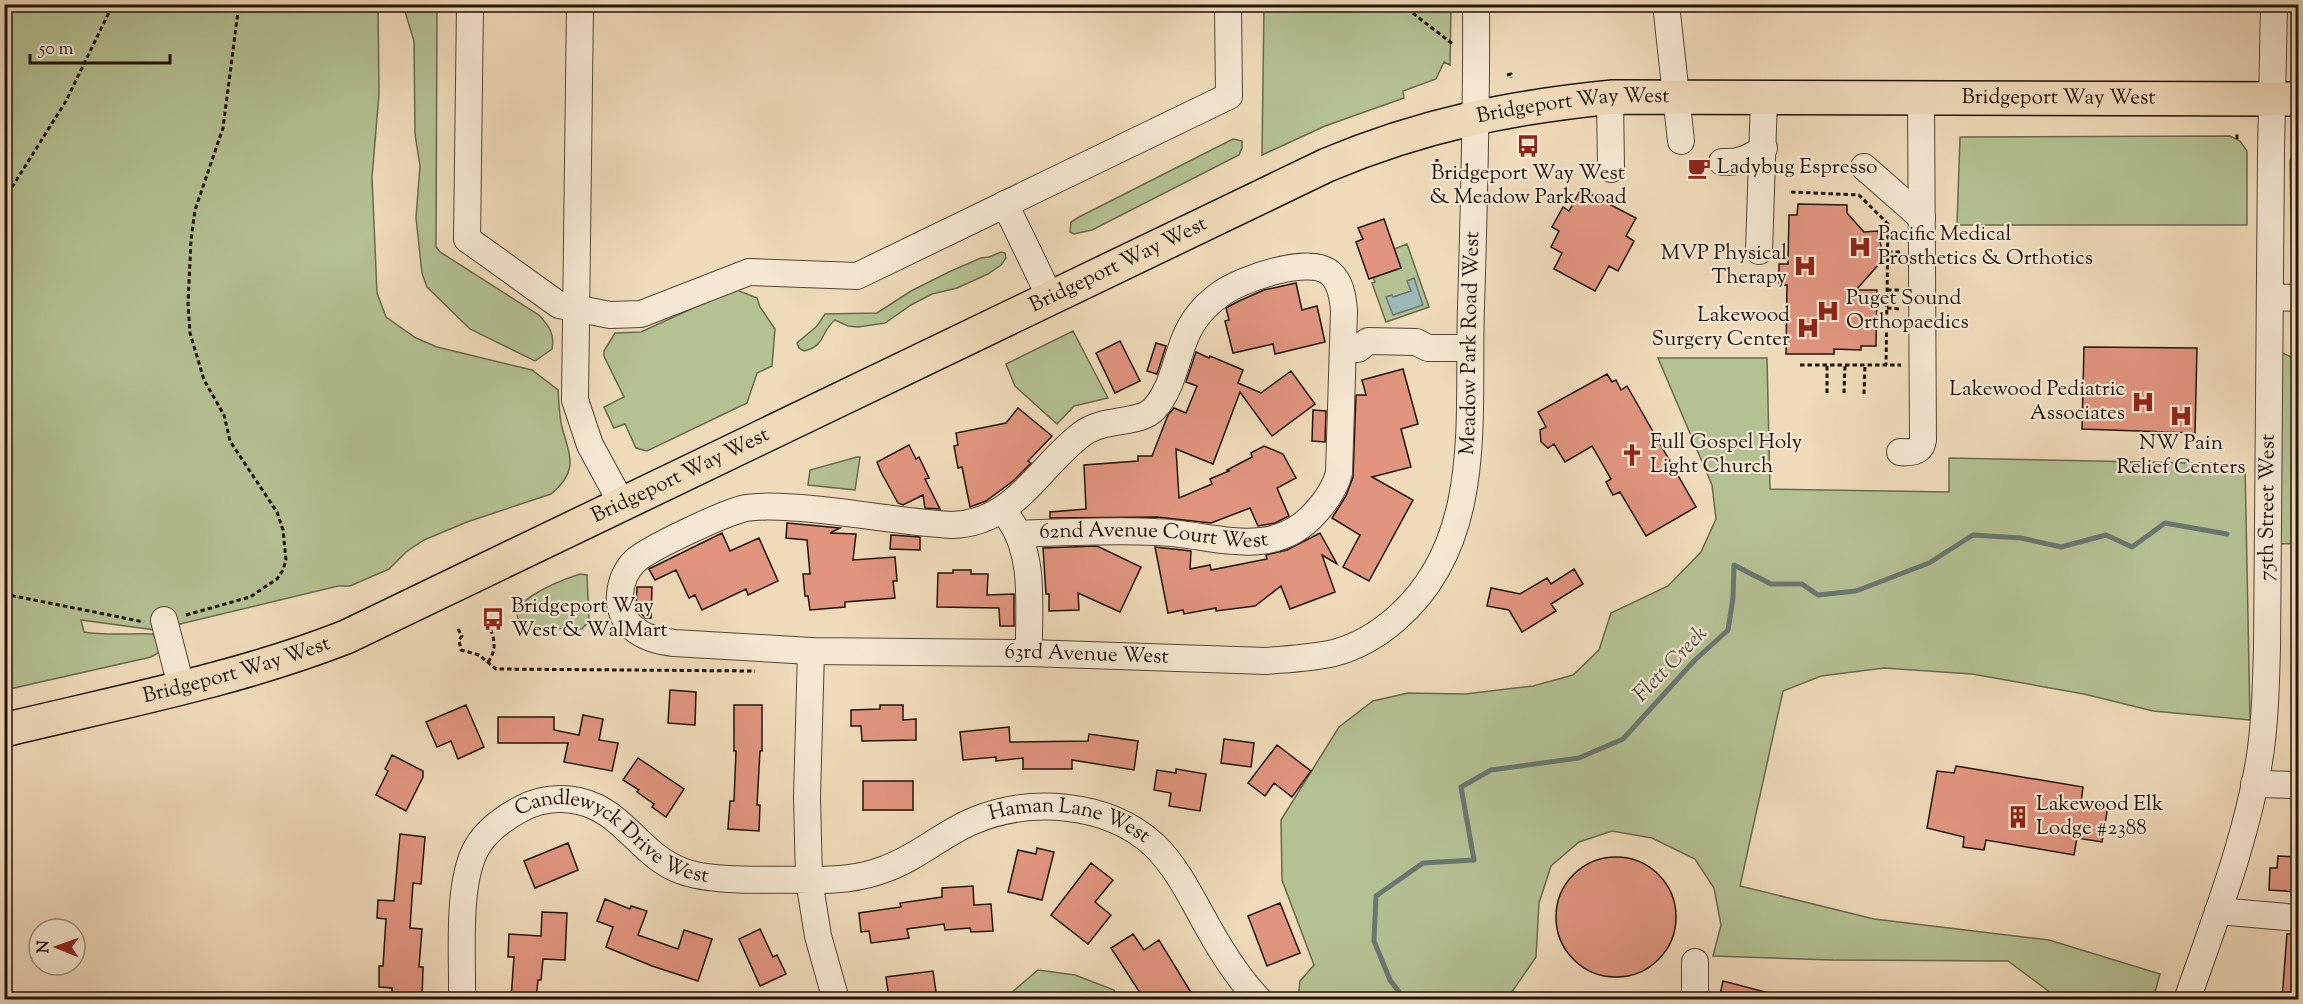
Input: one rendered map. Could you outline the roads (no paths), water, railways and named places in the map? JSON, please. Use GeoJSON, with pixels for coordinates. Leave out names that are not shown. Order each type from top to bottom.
{"type":"FeatureCollection","features":[{"type":"Feature","properties":{"kind":"main road","name":"Bridgeport Way West"},"geometry":{"type":"LineString","coordinates":[[4,730],[296,656],[346,637],[1327,165],[1391,140],[1440,125],[1545,104],[1610,97],[2285,100]]}},
{"type":"Feature","properties":{"kind":"street"},"geometry":{"type":"LineString","coordinates":[[470,4],[467,239],[560,305],[610,315],[641,314],[749,272],[857,276],[1229,96],[1228,4]]}},
{"type":"Feature","properties":{"kind":"street"},"geometry":{"type":"LineString","coordinates":[[580,4],[575,400],[590,445],[621,504]]}},
{"type":"Feature","properties":{"kind":"street","name":"Meadow Park Road West"},"geometry":{"type":"LineString","coordinates":[[1361,644],[1411,606],[1429,583],[1451,542],[1462,504],[1468,426],[1477,117],[1476,4]]}},
{"type":"Feature","properties":{"kind":"street"},"geometry":{"type":"LineString","coordinates":[[1666,4],[1681,141]]}},
{"type":"Feature","properties":{"kind":"street","name":"75th Street West"},"geometry":{"type":"LineString","coordinates":[[2187,999],[2218,911],[2254,784],[2260,750],[2266,683],[2270,297],[2285,100],[2274,4]]}},
{"type":"Feature","properties":{"kind":"street"},"geometry":{"type":"LineString","coordinates":[[1610,97],[1611,169]]}},
{"type":"Feature","properties":{"kind":"street"},"geometry":{"type":"LineString","coordinates":[[1759,251],[1764,98]]}},
{"type":"Feature","properties":{"kind":"street"},"geometry":{"type":"LineString","coordinates":[[1900,452],[1910,453],[1918,450],[1923,440],[1921,98]]}},
{"type":"Feature","properties":{"kind":"street"},"geometry":{"type":"LineString","coordinates":[[1722,162],[1735,163],[1753,156],[1764,148]]}},
{"type":"Feature","properties":{"kind":"street"},"geometry":{"type":"LineString","coordinates":[[1864,167],[1922,218]]}},
{"type":"Feature","properties":{"kind":"street"},"geometry":{"type":"LineString","coordinates":[[1005,204],[1050,298]]}},
{"type":"Feature","properties":{"kind":"street"},"geometry":{"type":"LineString","coordinates":[[1029,653],[1027,572],[1018,534],[1001,511],[1020,496],[1082,434],[1099,424],[1141,417],[1154,410],[1167,388],[1185,337],[1203,309],[1232,287],[1277,271],[1316,268],[1332,274],[1340,286],[1351,349],[1368,341],[1416,342],[1428,348],[1469,348]]}},
{"type":"Feature","properties":{"kind":"street"},"geometry":{"type":"LineString","coordinates":[[2270,297],[2298,298]]}},
{"type":"Feature","properties":{"kind":"street","name":"62nd Avenue Court West"},"geometry":{"type":"LineString","coordinates":[[1018,534],[1156,532],[1241,543],[1264,541],[1289,534],[1313,516],[1333,490],[1338,478],[1351,349]]}},
{"type":"Feature","properties":{"kind":"street","name":"63rd Avenue West"},"geometry":{"type":"LineString","coordinates":[[1001,511],[978,522],[952,525],[810,509],[745,508],[726,514],[643,555],[627,571],[620,593],[625,620],[633,628],[650,638],[674,643],[811,651],[1029,653],[1266,661],[1335,653],[1361,644]]}},
{"type":"Feature","properties":{"kind":"street"},"geometry":{"type":"LineString","coordinates":[[164,620],[181,687]]}},
{"type":"Feature","properties":{"kind":"street"},"geometry":{"type":"LineString","coordinates":[[811,651],[807,797],[809,879],[818,936],[836,999]]}},
{"type":"Feature","properties":{"kind":"street"},"geometry":{"type":"LineString","coordinates":[[2254,784],[2298,785]]}},
{"type":"Feature","properties":{"kind":"street","name":"Candlewyck Drive West"},"geometry":{"type":"LineString","coordinates":[[462,999],[463,910],[466,880],[472,857],[482,839],[498,824],[534,803],[569,799],[594,806],[621,822],[658,858],[687,873],[715,877],[809,879]]}},
{"type":"Feature","properties":{"kind":"street","name":"Haman Lane West"},"geometry":{"type":"LineString","coordinates":[[809,879],[844,879],[887,869],[958,828],[1006,810],[1039,806],[1089,813],[1139,833],[1162,854],[1191,896],[1226,957],[1259,999]]}},
{"type":"Feature","properties":{"kind":"street"},"geometry":{"type":"LineString","coordinates":[[2218,911],[2298,918]]}},
{"type":"Feature","properties":{"kind":"street"},"geometry":{"type":"LineString","coordinates":[[1695,962],[1695,999]]}},
{"type":"Feature","properties":{"kind":"water"},"geometry":{"type":"Polygon","coordinates":[[[1414,278],[1423,305],[1393,315],[1386,297],[1411,291],[1407,281],[1414,278]]]}},
{"type":"Feature","properties":{"kind":"waterway","name":"Flett Creek"},"geometry":{"type":"LineString","coordinates":[[1405,1000],[1390,980],[1374,941],[1376,896],[1423,863],[1474,860],[1461,787],[1491,770],[1579,758],[1623,739],[1695,660],[1728,630],[1733,598],[1734,565],[1771,584],[1802,584],[1818,595],[1856,591],[1929,563],[1973,535],[2021,538],[2061,547],[2106,535],[2132,547],[2165,523],[2227,534]]}},
{"type":"Feature","properties":{"kind":"place","name":"Bridgeport Way West & Meadow Park Road"},"geometry":{"type":"Point","coordinates":[1528,146]}},
{"type":"Feature","properties":{"kind":"place","name":"Ladybug Espresso"},"geometry":{"type":"Point","coordinates":[1699,168]}},
{"type":"Feature","properties":{"kind":"place","name":"Pacific Medical Prosthetics & Orthotics"},"geometry":{"type":"Point","coordinates":[1860,247]}},
{"type":"Feature","properties":{"kind":"place","name":"MVP Physical Therapy"},"geometry":{"type":"Point","coordinates":[1805,266]}},
{"type":"Feature","properties":{"kind":"place","name":"Puget Sound Orthopaedics"},"geometry":{"type":"Point","coordinates":[1828,311]}},
{"type":"Feature","properties":{"kind":"place","name":"Lakewood Surgery Center"},"geometry":{"type":"Point","coordinates":[1808,328]}},
{"type":"Feature","properties":{"kind":"place","name":"Lakewood Pediatric Associates"},"geometry":{"type":"Point","coordinates":[2143,402]}},
{"type":"Feature","properties":{"kind":"place","name":"NW Pain Relief Centers"},"geometry":{"type":"Point","coordinates":[2181,416]}},
{"type":"Feature","properties":{"kind":"place","name":"Full Gospel Holy Light Church"},"geometry":{"type":"Point","coordinates":[1632,455]}},
{"type":"Feature","properties":{"kind":"place","name":"Bridgeport Way West & WalMart"},"geometry":{"type":"Point","coordinates":[493,619]}},
{"type":"Feature","properties":{"kind":"place","name":"Lakewood Elk Lodge #2388"},"geometry":{"type":"Point","coordinates":[2018,817]}}]}
